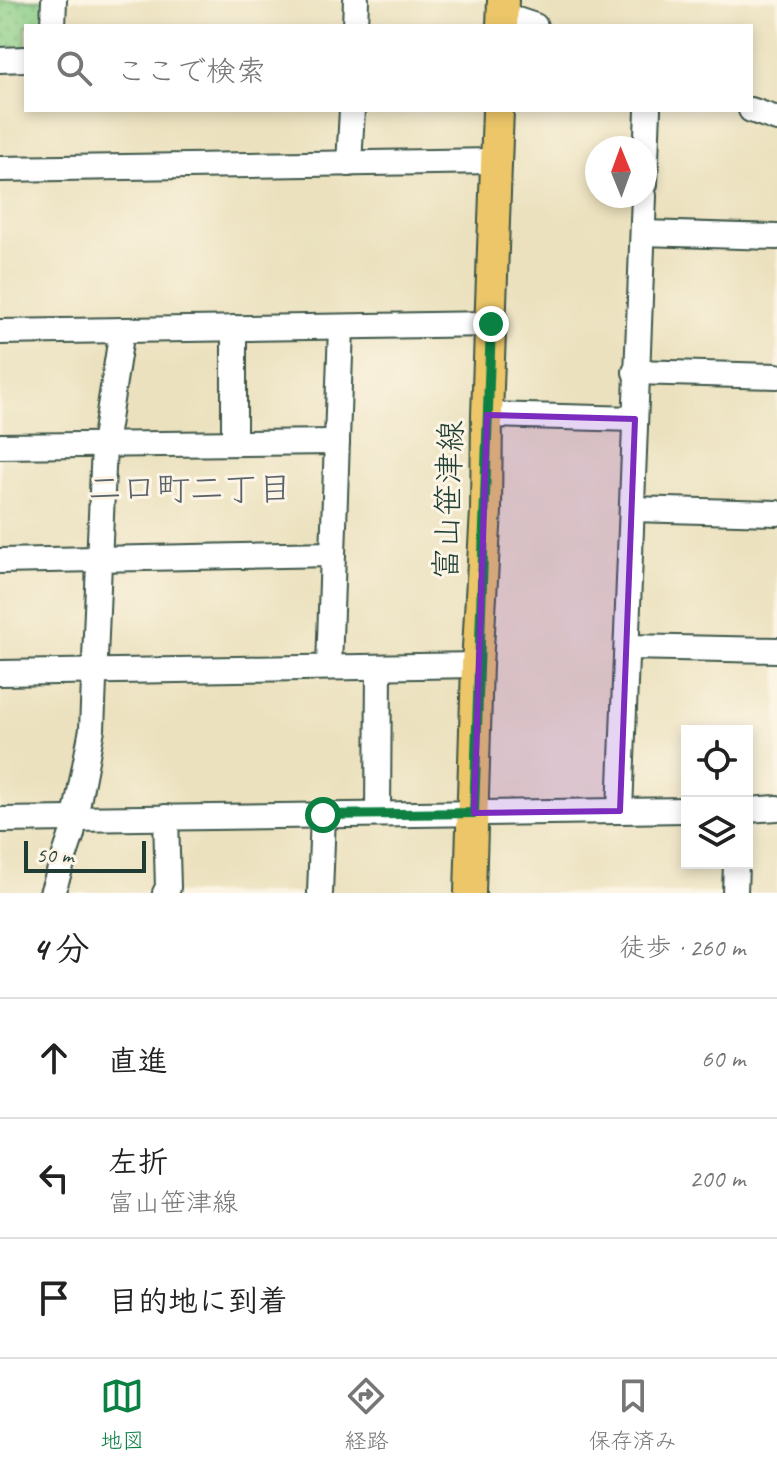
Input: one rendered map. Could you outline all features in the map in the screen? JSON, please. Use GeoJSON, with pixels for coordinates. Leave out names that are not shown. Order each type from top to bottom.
{"type":"FeatureCollection","features":[{"type":"Feature","properties":{"kind":"main road","name":"富山笹津線"},"geometry":{"type":"LineString","coordinates":[[470,893],[498,112]]}},
{"type":"Feature","properties":{"kind":"street"},"geometry":{"type":"LineString","coordinates":[[53,24],[54,0]]}},
{"type":"Feature","properties":{"kind":"street"},"geometry":{"type":"LineString","coordinates":[[355,24],[356,0]]}},
{"type":"Feature","properties":{"kind":"street"},"geometry":{"type":"LineString","coordinates":[[502,14],[530,24]]}},
{"type":"Feature","properties":{"kind":"street"},"geometry":{"type":"LineString","coordinates":[[0,60],[24,59]]}},
{"type":"Feature","properties":{"kind":"street"},"geometry":{"type":"LineString","coordinates":[[753,111],[777,119]]}},
{"type":"Feature","properties":{"kind":"street"},"geometry":{"type":"LineString","coordinates":[[349,164],[352,112]]}},
{"type":"Feature","properties":{"kind":"street"},"geometry":{"type":"LineString","coordinates":[[647,136],[648,112]]}},
{"type":"Feature","properties":{"kind":"street"},"geometry":{"type":"LineString","coordinates":[[0,169],[495,161]]}},
{"type":"Feature","properties":{"kind":"street"},"geometry":{"type":"LineString","coordinates":[[620,811],[644,208]]}},
{"type":"Feature","properties":{"kind":"street"},"geometry":{"type":"LineString","coordinates":[[643,233],[777,237]]}},
{"type":"Feature","properties":{"kind":"street"},"geometry":{"type":"LineString","coordinates":[[0,332],[491,324]]}},
{"type":"Feature","properties":{"kind":"street"},"geometry":{"type":"LineString","coordinates":[[329,667],[341,327]]}},
{"type":"Feature","properties":{"kind":"street"},"geometry":{"type":"LineString","coordinates":[[234,328],[234,443]]}},
{"type":"Feature","properties":{"kind":"street"},"geometry":{"type":"LineString","coordinates":[[52,893],[75,819],[92,729],[104,445],[122,330]]}},
{"type":"Feature","properties":{"kind":"street"},"geometry":{"type":"LineString","coordinates":[[635,372],[777,376]]}},
{"type":"Feature","properties":{"kind":"street"},"geometry":{"type":"LineString","coordinates":[[487,415],[635,419]]}},
{"type":"Feature","properties":{"kind":"street"},"geometry":{"type":"LineString","coordinates":[[0,446],[337,442]]}},
{"type":"Feature","properties":{"kind":"street"},"geometry":{"type":"LineString","coordinates":[[632,509],[777,513]]}},
{"type":"Feature","properties":{"kind":"street"},"geometry":{"type":"LineString","coordinates":[[0,561],[333,554]]}},
{"type":"Feature","properties":{"kind":"street"},"geometry":{"type":"LineString","coordinates":[[627,647],[777,650]]}},
{"type":"Feature","properties":{"kind":"street"},"geometry":{"type":"LineString","coordinates":[[0,673],[477,665]]}},
{"type":"Feature","properties":{"kind":"street"},"geometry":{"type":"LineString","coordinates":[[378,814],[379,667]]}},
{"type":"Feature","properties":{"kind":"street"},"geometry":{"type":"LineString","coordinates":[[753,810],[777,808]]}},
{"type":"Feature","properties":{"kind":"street"},"geometry":{"type":"LineString","coordinates":[[0,820],[681,810]]}},
{"type":"Feature","properties":{"kind":"street"},"geometry":{"type":"LineString","coordinates":[[320,893],[323,815]]}},
{"type":"Feature","properties":{"kind":"street"},"geometry":{"type":"LineString","coordinates":[[165,893],[168,888],[166,817]]}},
{"type":"Feature","properties":{"kind":"street"},"geometry":{"type":"LineString","coordinates":[[735,893],[736,869]]}},
{"type":"Feature","properties":{"kind":"highlighted area"},"geometry":{"type":"Polygon","coordinates":[[[487,415],[635,419],[620,811],[474,813],[487,415]]]}},
{"type":"Feature","properties":{"kind":"green space"},"geometry":{"type":"Polygon","coordinates":[[[0,0],[45,0],[44,24],[24,24],[24,52],[0,53],[0,0]]]}},
{"type":"Feature","properties":{"kind":"district","name":"二口町二丁目"},"geometry":{"type":"Point","coordinates":[190,488]}},
{"type":"Feature","properties":{"kind":"route"},"geometry":{"type":"LineString","coordinates":[[323,815],[474,813],[491,324]]}}]}
